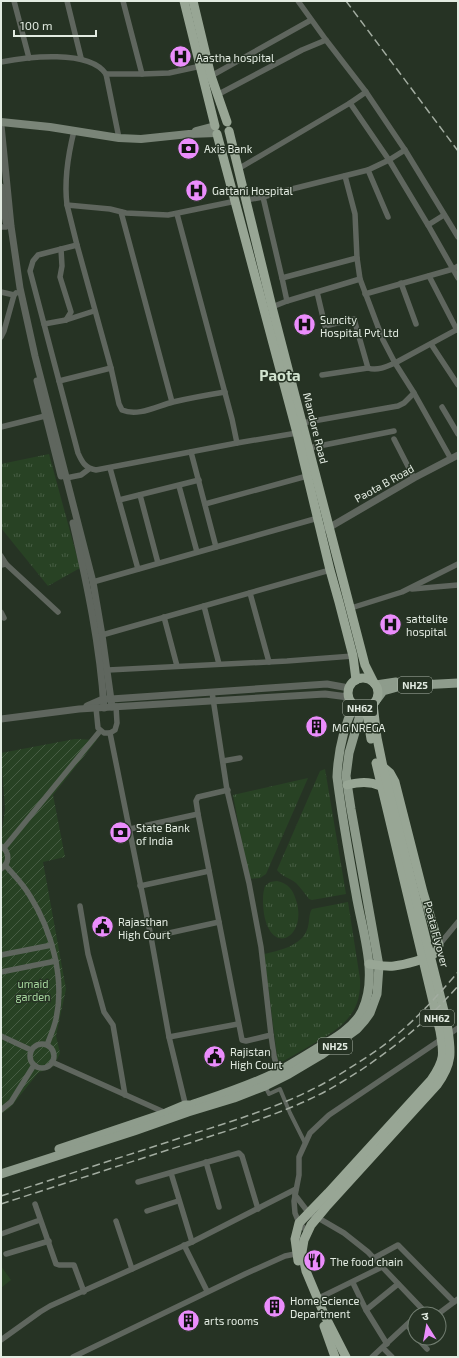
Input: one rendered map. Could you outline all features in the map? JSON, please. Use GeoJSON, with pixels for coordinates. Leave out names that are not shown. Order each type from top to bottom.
{"type":"FeatureCollection","features":[{"type":"Feature","properties":{"kind":"highway","name":"Mandore Road"},"geometry":{"type":"LineString","coordinates":[[184,1],[216,130],[297,434],[330,570],[353,656],[356,680]]}},
{"type":"Feature","properties":{"kind":"highway","name":"Mandore Road"},"geometry":{"type":"LineString","coordinates":[[193,1],[217,95],[228,127],[272,307],[366,666],[375,684]]}},
{"type":"Feature","properties":{"kind":"highway"},"geometry":{"type":"LineString","coordinates":[[223,121],[228,127],[224,136],[216,130],[219,122],[223,121]]}},
{"type":"Feature","properties":{"kind":"highway"},"geometry":{"type":"LineString","coordinates":[[356,680],[366,679],[375,684]]}},
{"type":"Feature","properties":{"kind":"highway","name":"NH62"},"geometry":{"type":"LineString","coordinates":[[356,680],[349,692],[366,705],[377,738],[383,767]]}},
{"type":"Feature","properties":{"kind":"highway","name":"NH62"},"geometry":{"type":"LineString","coordinates":[[375,684],[377,690],[366,705],[381,786]]}},
{"type":"Feature","properties":{"kind":"highway"},"geometry":{"type":"LineString","coordinates":[[369,964],[379,966],[400,965],[416,961],[434,954],[438,949],[439,944],[423,892],[395,782],[390,773],[383,767]]}},
{"type":"Feature","properties":{"kind":"highway","name":"Poata Flyover"},"geometry":{"type":"LineString","coordinates":[[308,1212],[326,1195],[432,1080],[443,1060],[440,1031],[388,802],[383,767]]}},
{"type":"Feature","properties":{"kind":"highway"},"geometry":{"type":"LineString","coordinates":[[347,785],[370,782],[381,786]]}},
{"type":"Feature","properties":{"kind":"highway","name":"Poata Flyover"},"geometry":{"type":"LineString","coordinates":[[316,1218],[437,1085],[447,1069],[450,1058],[451,1048],[447,1023],[388,802],[381,786]]}},
{"type":"Feature","properties":{"kind":"highway","name":"NH62"},"geometry":{"type":"LineString","coordinates":[[308,1212],[299,1223],[295,1239],[310,1294],[325,1328],[335,1357]]}},
{"type":"Feature","properties":{"kind":"highway","name":"NH62"},"geometry":{"type":"LineString","coordinates":[[316,1218],[307,1231],[299,1253],[324,1314],[346,1357]]}},
{"type":"Feature","properties":{"kind":"main road"},"geometry":{"type":"LineString","coordinates":[[1,124],[50,126],[119,138],[141,139],[216,130]]}},
{"type":"Feature","properties":{"kind":"main road","name":"NH25"},"geometry":{"type":"LineString","coordinates":[[375,684],[458,677]]}},
{"type":"Feature","properties":{"kind":"main road","name":"NH25"},"geometry":{"type":"LineString","coordinates":[[1,1168],[166,1113],[267,1090],[289,1074],[321,1055],[357,1029],[373,1007],[377,994],[379,966],[360,887],[337,777],[339,748],[349,716],[366,705],[383,691],[401,686],[458,683]]}},
{"type":"Feature","properties":{"kind":"main road","name":"NH25"},"geometry":{"type":"LineString","coordinates":[[1,1174],[134,1131],[186,1109],[191,1105],[278,1072],[346,1030],[356,1019],[366,1001],[370,974],[347,785],[347,768],[349,753],[366,705]]}},
{"type":"Feature","properties":{"kind":"street"},"geometry":{"type":"LineString","coordinates":[[14,1],[29,58]]}},
{"type":"Feature","properties":{"kind":"street"},"geometry":{"type":"LineString","coordinates":[[67,1],[81,58]]}},
{"type":"Feature","properties":{"kind":"street"},"geometry":{"type":"LineString","coordinates":[[123,1],[142,74]]}},
{"type":"Feature","properties":{"kind":"street"},"geometry":{"type":"LineString","coordinates":[[298,1],[366,92],[405,150],[458,237]]}},
{"type":"Feature","properties":{"kind":"street"},"geometry":{"type":"LineString","coordinates":[[212,76],[312,20]]}},
{"type":"Feature","properties":{"kind":"street"},"geometry":{"type":"LineString","coordinates":[[217,95],[302,50],[326,40]]}},
{"type":"Feature","properties":{"kind":"street"},"geometry":{"type":"LineString","coordinates":[[1,62],[29,58],[81,58],[102,68],[106,74],[119,138]]}},
{"type":"Feature","properties":{"kind":"street"},"geometry":{"type":"LineString","coordinates":[[106,74],[169,74],[201,66]]}},
{"type":"Feature","properties":{"kind":"street"},"geometry":{"type":"LineString","coordinates":[[238,168],[350,103],[366,92]]}},
{"type":"Feature","properties":{"kind":"street"},"geometry":{"type":"LineString","coordinates":[[350,103],[389,160],[456,268],[458,278]]}},
{"type":"Feature","properties":{"kind":"street"},"geometry":{"type":"LineString","coordinates":[[1,124],[11,226],[20,288],[35,356],[93,582],[108,670],[111,707],[117,723],[115,730],[110,733],[104,733],[100,730],[97,725],[96,708]]}},
{"type":"Feature","properties":{"kind":"street"},"geometry":{"type":"LineString","coordinates":[[74,131],[65,189],[67,206],[94,311],[111,368],[119,404],[122,410],[133,412],[172,402],[225,392]]}},
{"type":"Feature","properties":{"kind":"street"},"geometry":{"type":"LineString","coordinates":[[246,200],[262,198],[280,192],[368,170],[405,150]]}},
{"type":"Feature","properties":{"kind":"street"},"geometry":{"type":"LineString","coordinates":[[368,170],[388,216]]}},
{"type":"Feature","properties":{"kind":"street"},"geometry":{"type":"LineString","coordinates":[[344,176],[355,214],[357,258],[360,279],[383,340],[395,363],[455,457]]}},
{"type":"Feature","properties":{"kind":"street"},"geometry":{"type":"LineString","coordinates":[[1,187],[4,227],[15,294],[88,586],[103,700],[111,707]]}},
{"type":"Feature","properties":{"kind":"street"},"geometry":{"type":"LineString","coordinates":[[262,198],[287,301]]}},
{"type":"Feature","properties":{"kind":"street"},"geometry":{"type":"LineString","coordinates":[[67,206],[168,215],[236,201]]}},
{"type":"Feature","properties":{"kind":"street"},"geometry":{"type":"LineString","coordinates":[[121,212],[172,402]]}},
{"type":"Feature","properties":{"kind":"street"},"geometry":{"type":"LineString","coordinates":[[177,214],[225,392],[237,443]]}},
{"type":"Feature","properties":{"kind":"street"},"geometry":{"type":"LineString","coordinates":[[428,225],[444,215]]}},
{"type":"Feature","properties":{"kind":"street"},"geometry":{"type":"LineString","coordinates":[[77,245],[38,255],[33,261],[30,271],[78,453],[83,463],[89,469],[96,470],[110,468],[237,443],[297,434]]}},
{"type":"Feature","properties":{"kind":"street"},"geometry":{"type":"LineString","coordinates":[[61,249],[62,266],[60,277],[71,312],[66,320]]}},
{"type":"Feature","properties":{"kind":"street"},"geometry":{"type":"LineString","coordinates":[[282,278],[357,258]]}},
{"type":"Feature","properties":{"kind":"street"},"geometry":{"type":"LineString","coordinates":[[365,294],[456,268]]}},
{"type":"Feature","properties":{"kind":"street"},"geometry":{"type":"LineString","coordinates":[[322,375],[368,368],[374,369],[386,367],[457,329],[429,276]]}},
{"type":"Feature","properties":{"kind":"street"},"geometry":{"type":"LineString","coordinates":[[272,307],[360,279]]}},
{"type":"Feature","properties":{"kind":"street"},"geometry":{"type":"LineString","coordinates":[[401,283],[416,324]]}},
{"type":"Feature","properties":{"kind":"street"},"geometry":{"type":"LineString","coordinates":[[1,292],[15,294]]}},
{"type":"Feature","properties":{"kind":"street"},"geometry":{"type":"LineString","coordinates":[[317,292],[325,326],[354,319],[368,368]]}},
{"type":"Feature","properties":{"kind":"street"},"geometry":{"type":"LineString","coordinates":[[1,337],[15,294]]}},
{"type":"Feature","properties":{"kind":"street"},"geometry":{"type":"LineString","coordinates":[[44,324],[66,320],[94,311]]}},
{"type":"Feature","properties":{"kind":"street"},"geometry":{"type":"LineString","coordinates":[[431,344],[458,385]]}},
{"type":"Feature","properties":{"kind":"street"},"geometry":{"type":"LineString","coordinates":[[59,381],[111,368]]}},
{"type":"Feature","properties":{"kind":"street"},"geometry":{"type":"LineString","coordinates":[[302,422],[398,406],[404,403],[414,393]]}},
{"type":"Feature","properties":{"kind":"street"},"geometry":{"type":"LineString","coordinates":[[442,406],[458,434]]}},
{"type":"Feature","properties":{"kind":"street"},"geometry":{"type":"LineString","coordinates":[[1,427],[45,416]]}},
{"type":"Feature","properties":{"kind":"street"},"geometry":{"type":"LineString","coordinates":[[309,448],[394,431]]}},
{"type":"Feature","properties":{"kind":"street"},"geometry":{"type":"LineString","coordinates":[[394,439],[414,478]]}},
{"type":"Feature","properties":{"kind":"street"},"geometry":{"type":"LineString","coordinates":[[191,452],[216,547]]}},
{"type":"Feature","properties":{"kind":"street","name":"Paota B Road"},"geometry":{"type":"LineString","coordinates":[[320,530],[330,527],[414,478],[455,457]]}},
{"type":"Feature","properties":{"kind":"street"},"geometry":{"type":"LineString","coordinates":[[110,468],[138,569]]}},
{"type":"Feature","properties":{"kind":"street"},"geometry":{"type":"LineString","coordinates":[[66,478],[81,475],[89,469]]}},
{"type":"Feature","properties":{"kind":"street"},"geometry":{"type":"LineString","coordinates":[[205,504],[307,476]]}},
{"type":"Feature","properties":{"kind":"street"},"geometry":{"type":"LineString","coordinates":[[119,500],[199,480]]}},
{"type":"Feature","properties":{"kind":"street"},"geometry":{"type":"LineString","coordinates":[[179,486],[197,552]]}},
{"type":"Feature","properties":{"kind":"street"},"geometry":{"type":"LineString","coordinates":[[140,495],[158,563]]}},
{"type":"Feature","properties":{"kind":"street"},"geometry":{"type":"LineString","coordinates":[[93,582],[318,518]]}},
{"type":"Feature","properties":{"kind":"street"},"geometry":{"type":"LineString","coordinates":[[1,556],[3,565],[58,612]]}},
{"type":"Feature","properties":{"kind":"street"},"geometry":{"type":"LineString","coordinates":[[351,608],[410,589],[458,564]]}},
{"type":"Feature","properties":{"kind":"street"},"geometry":{"type":"LineString","coordinates":[[102,635],[330,570]]}},
{"type":"Feature","properties":{"kind":"street"},"geometry":{"type":"LineString","coordinates":[[410,589],[458,584]]}},
{"type":"Feature","properties":{"kind":"street"},"geometry":{"type":"LineString","coordinates":[[250,593],[269,662]]}},
{"type":"Feature","properties":{"kind":"street"},"geometry":{"type":"LineString","coordinates":[[204,606],[219,664]]}},
{"type":"Feature","properties":{"kind":"street"},"geometry":{"type":"LineString","coordinates":[[1,612],[4,618]]}},
{"type":"Feature","properties":{"kind":"street"},"geometry":{"type":"LineString","coordinates":[[164,617],[177,666]]}},
{"type":"Feature","properties":{"kind":"street"},"geometry":{"type":"LineString","coordinates":[[108,670],[353,656]]}},
{"type":"Feature","properties":{"kind":"street"},"geometry":{"type":"LineString","coordinates":[[79,708],[103,700],[111,699],[327,684],[349,692]]}},
{"type":"Feature","properties":{"kind":"street"},"geometry":{"type":"LineString","coordinates":[[212,692],[228,790],[249,883],[261,947],[271,1035],[278,1072]]}},
{"type":"Feature","properties":{"kind":"street"},"geometry":{"type":"LineString","coordinates":[[1,719],[79,708],[349,692]]}},
{"type":"Feature","properties":{"kind":"street"},"geometry":{"type":"LineString","coordinates":[[47,1045],[56,1019],[60,988],[56,961],[52,945],[30,896],[3,867],[8,855],[3,847],[100,730]]}},
{"type":"Feature","properties":{"kind":"street"},"geometry":{"type":"LineString","coordinates":[[110,733],[151,937],[169,1037],[186,1109]]}},
{"type":"Feature","properties":{"kind":"street"},"geometry":{"type":"LineString","coordinates":[[223,760],[240,758]]}},
{"type":"Feature","properties":{"kind":"street"},"geometry":{"type":"LineString","coordinates":[[228,790],[198,797],[196,801],[198,814],[242,1040],[244,1041],[271,1035]]}},
{"type":"Feature","properties":{"kind":"street"},"geometry":{"type":"LineString","coordinates":[[130,829],[198,814]]}},
{"type":"Feature","properties":{"kind":"street"},"geometry":{"type":"LineString","coordinates":[[140,886],[209,871]]}},
{"type":"Feature","properties":{"kind":"street"},"geometry":{"type":"LineString","coordinates":[[80,906],[88,954],[104,1012],[113,1025],[125,1095]]}},
{"type":"Feature","properties":{"kind":"street"},"geometry":{"type":"LineString","coordinates":[[151,937],[218,922]]}},
{"type":"Feature","properties":{"kind":"street"},"geometry":{"type":"LineString","coordinates":[[439,944],[458,922]]}},
{"type":"Feature","properties":{"kind":"street"},"geometry":{"type":"LineString","coordinates":[[1,955],[52,945]]}},
{"type":"Feature","properties":{"kind":"street"},"geometry":{"type":"LineString","coordinates":[[1,972],[56,961]]}},
{"type":"Feature","properties":{"kind":"street"},"geometry":{"type":"LineString","coordinates":[[169,1037],[238,1024]]}},
{"type":"Feature","properties":{"kind":"street"},"geometry":{"type":"LineString","coordinates":[[307,1231],[299,1223],[294,1213],[294,1201],[299,1175],[299,1157],[310,1133],[329,1115],[458,1028]]}},
{"type":"Feature","properties":{"kind":"street"},"geometry":{"type":"LineString","coordinates":[[1,1036],[31,1050]]}},
{"type":"Feature","properties":{"kind":"street"},"geometry":{"type":"LineString","coordinates":[[38,1045],[47,1045],[54,1053],[52,1062],[42,1068],[34,1065],[30,1058],[31,1050],[38,1045]]}},
{"type":"Feature","properties":{"kind":"street"},"geometry":{"type":"LineString","coordinates":[[52,1062],[166,1113]]}},
{"type":"Feature","properties":{"kind":"street"},"geometry":{"type":"LineString","coordinates":[[1,1110],[11,1102],[34,1065]]}},
{"type":"Feature","properties":{"kind":"street"},"geometry":{"type":"LineString","coordinates":[[267,1090],[280,1090],[305,1143]]}},
{"type":"Feature","properties":{"kind":"street"},"geometry":{"type":"LineString","coordinates":[[138,1182],[239,1153],[242,1156],[258,1209]]}},
{"type":"Feature","properties":{"kind":"street"},"geometry":{"type":"LineString","coordinates":[[206,1162],[219,1207]]}},
{"type":"Feature","properties":{"kind":"street"},"geometry":{"type":"LineString","coordinates":[[171,1173],[192,1242]]}},
{"type":"Feature","properties":{"kind":"street"},"geometry":{"type":"LineString","coordinates":[[1,1340],[40,1312],[296,1192]]}},
{"type":"Feature","properties":{"kind":"street"},"geometry":{"type":"LineString","coordinates":[[296,1192],[308,1212],[360,1245],[374,1258],[417,1306]]}},
{"type":"Feature","properties":{"kind":"street"},"geometry":{"type":"LineString","coordinates":[[147,1211],[178,1200]]}},
{"type":"Feature","properties":{"kind":"street"},"geometry":{"type":"LineString","coordinates":[[35,1204],[56,1264],[74,1265],[84,1292]]}},
{"type":"Feature","properties":{"kind":"street"},"geometry":{"type":"LineString","coordinates":[[1,1234],[40,1220]]}},
{"type":"Feature","properties":{"kind":"street"},"geometry":{"type":"LineString","coordinates":[[116,1220],[132,1269]]}},
{"type":"Feature","properties":{"kind":"street"},"geometry":{"type":"LineString","coordinates":[[6,1254],[49,1241]]}},
{"type":"Feature","properties":{"kind":"street"},"geometry":{"type":"LineString","coordinates":[[184,1245],[207,1292]]}},
{"type":"Feature","properties":{"kind":"street"},"geometry":{"type":"LineString","coordinates":[[374,1258],[398,1245],[456,1301],[447,1308]]}},
{"type":"Feature","properties":{"kind":"street"},"geometry":{"type":"LineString","coordinates":[[73,1357],[285,1256],[299,1253]]}},
{"type":"Feature","properties":{"kind":"street"},"geometry":{"type":"LineString","coordinates":[[318,1299],[382,1267]]}},
{"type":"Feature","properties":{"kind":"street"},"geometry":{"type":"LineString","coordinates":[[353,1282],[366,1310],[392,1357]]}},
{"type":"Feature","properties":{"kind":"street"},"geometry":{"type":"LineString","coordinates":[[366,1310],[398,1284]]}},
{"type":"Feature","properties":{"kind":"street"},"geometry":{"type":"LineString","coordinates":[[372,1357],[407,1326]]}},
{"type":"Feature","properties":{"kind":"street"},"geometry":{"type":"LineString","coordinates":[[424,1346],[427,1349]]}},
{"type":"Feature","properties":{"kind":"green space"},"geometry":{"type":"Polygon","coordinates":[[[49,454],[80,568],[48,586],[1,528],[1,464],[49,454]]]}},
{"type":"Feature","properties":{"kind":"green space","name":"umaid garden"},"geometry":{"type":"Polygon","coordinates":[[[75,739],[97,740],[53,795],[65,857],[43,862],[66,989],[56,1036],[60,1053],[54,1066],[38,1073],[10,1108],[1,1114],[1,832],[5,809],[1,753],[75,739]]]}},
{"type":"Feature","properties":{"kind":"green space"},"geometry":{"type":"Polygon","coordinates":[[[325,769],[346,894],[312,900],[309,899],[296,883],[277,870],[320,771],[325,769]]]}},
{"type":"Feature","properties":{"kind":"green space"},"geometry":{"type":"Polygon","coordinates":[[[308,778],[266,874],[260,878],[249,879],[233,795],[308,778]]]}},
{"type":"Feature","properties":{"kind":"green space"},"geometry":{"type":"Polygon","coordinates":[[[277,881],[284,883],[292,890],[296,900],[298,913],[297,924],[293,932],[288,937],[281,938],[274,935],[268,928],[263,907],[265,886],[270,882],[277,881]]]}},
{"type":"Feature","properties":{"kind":"green space"},"geometry":{"type":"Polygon","coordinates":[[[348,902],[360,979],[360,991],[357,1002],[348,1019],[341,1026],[278,1064],[264,954],[288,947],[300,940],[307,930],[312,909],[348,902]]]}},
{"type":"Feature","properties":{"kind":"green space"},"geometry":{"type":"Polygon","coordinates":[[[1,1266],[11,1280],[1,1288],[1,1266]]]}},
{"type":"Feature","properties":{"kind":"railway"},"geometry":{"type":"LineString","coordinates":[[346,1],[458,151]]}},
{"type":"Feature","properties":{"kind":"railway"},"geometry":{"type":"LineString","coordinates":[[1,1196],[239,1119],[307,1092],[344,1072],[391,1040],[440,993],[458,972]]}},
{"type":"Feature","properties":{"kind":"railway"},"geometry":{"type":"LineString","coordinates":[[1,1204],[239,1127],[317,1096],[361,1070],[388,1051],[424,1021],[458,986]]}},
{"type":"Feature","properties":{"kind":"place","name":"Aastha hospital"},"geometry":{"type":"Point","coordinates":[180,57]}},
{"type":"Feature","properties":{"kind":"place","name":"Axis Bank"},"geometry":{"type":"Point","coordinates":[189,148]}},
{"type":"Feature","properties":{"kind":"place","name":"Gattani Hospital"},"geometry":{"type":"Point","coordinates":[196,190]}},
{"type":"Feature","properties":{"kind":"place","name":"Suncity Hospital Pvt Ltd"},"geometry":{"type":"Point","coordinates":[304,325]}},
{"type":"Feature","properties":{"kind":"place","name":"sattelite hospital"},"geometry":{"type":"Point","coordinates":[390,624]}},
{"type":"Feature","properties":{"kind":"place","name":"MG NREGA"},"geometry":{"type":"Point","coordinates":[317,727]}},
{"type":"Feature","properties":{"kind":"place","name":"State Bank of India"},"geometry":{"type":"Point","coordinates":[120,833]}},
{"type":"Feature","properties":{"kind":"place","name":"Rajasthan High Court"},"geometry":{"type":"Point","coordinates":[103,927]}},
{"type":"Feature","properties":{"kind":"place","name":"Rajistan High Court"},"geometry":{"type":"Point","coordinates":[215,1057]}},
{"type":"Feature","properties":{"kind":"place","name":"The food chain"},"geometry":{"type":"Point","coordinates":[314,1261]}},
{"type":"Feature","properties":{"kind":"place","name":"Home Science Department"},"geometry":{"type":"Point","coordinates":[274,1306]}},
{"type":"Feature","properties":{"kind":"place","name":"arts rooms"},"geometry":{"type":"Point","coordinates":[188,1320]}},
{"type":"Feature","properties":{"kind":"district","name":"Paota"},"geometry":{"type":"Point","coordinates":[280,375]}}]}
